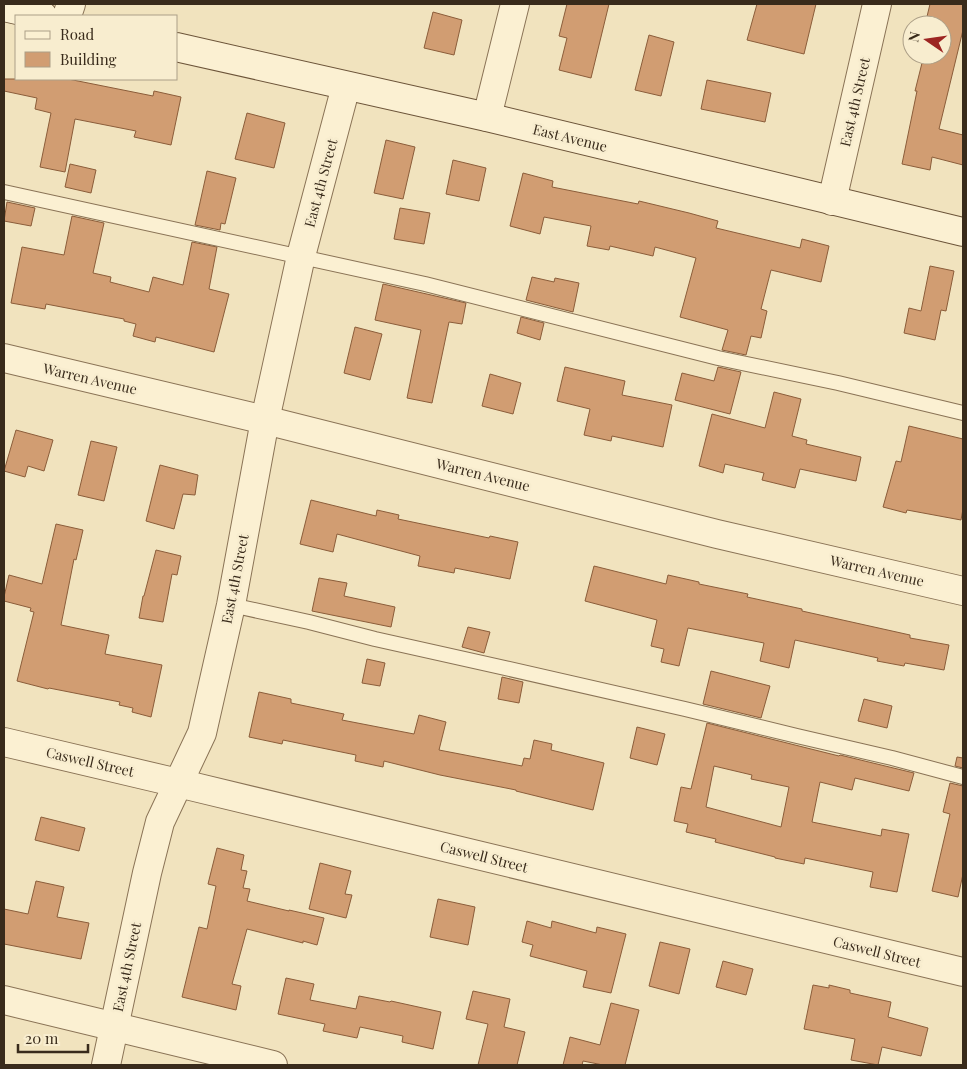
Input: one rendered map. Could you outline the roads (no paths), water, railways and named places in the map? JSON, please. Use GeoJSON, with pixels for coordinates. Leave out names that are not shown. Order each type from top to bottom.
{"type":"FeatureCollection","features":[{"type":"Feature","properties":{"kind":"street"},"geometry":{"type":"LineString","coordinates":[[487,118],[515,4]]}},
{"type":"Feature","properties":{"kind":"street","name":"East 4th Street"},"geometry":{"type":"LineString","coordinates":[[832,201],[877,4]]}},
{"type":"Feature","properties":{"kind":"street"},"geometry":{"type":"LineString","coordinates":[[4,7],[39,15]]}},
{"type":"Feature","properties":{"kind":"street","name":"East Avenue"},"geometry":{"type":"LineString","coordinates":[[178,47],[487,118],[963,232]]}},
{"type":"Feature","properties":{"kind":"street","name":"East 4th Street"},"geometry":{"type":"LineString","coordinates":[[106,1065],[147,873],[160,822],[202,733],[231,605],[264,420],[301,256],[346,86]]}},
{"type":"Feature","properties":{"kind":"street","name":"Warren Avenue"},"geometry":{"type":"LineString","coordinates":[[4,358],[264,420],[716,534],[963,591]]}},
{"type":"Feature","properties":{"kind":"street","name":"Caswell Street"},"geometry":{"type":"LineString","coordinates":[[4,742],[963,972]]}},
{"type":"Feature","properties":{"kind":"street"},"geometry":{"type":"LineString","coordinates":[[4,1000],[273,1065]]}},
{"type":"Feature","properties":{"kind":"lane"},"geometry":{"type":"LineString","coordinates":[[4,192],[425,284],[718,358],[838,383],[963,413]]}},
{"type":"Feature","properties":{"kind":"lane"},"geometry":{"type":"LineString","coordinates":[[231,605],[685,709],[892,758],[963,777]]}}]}
